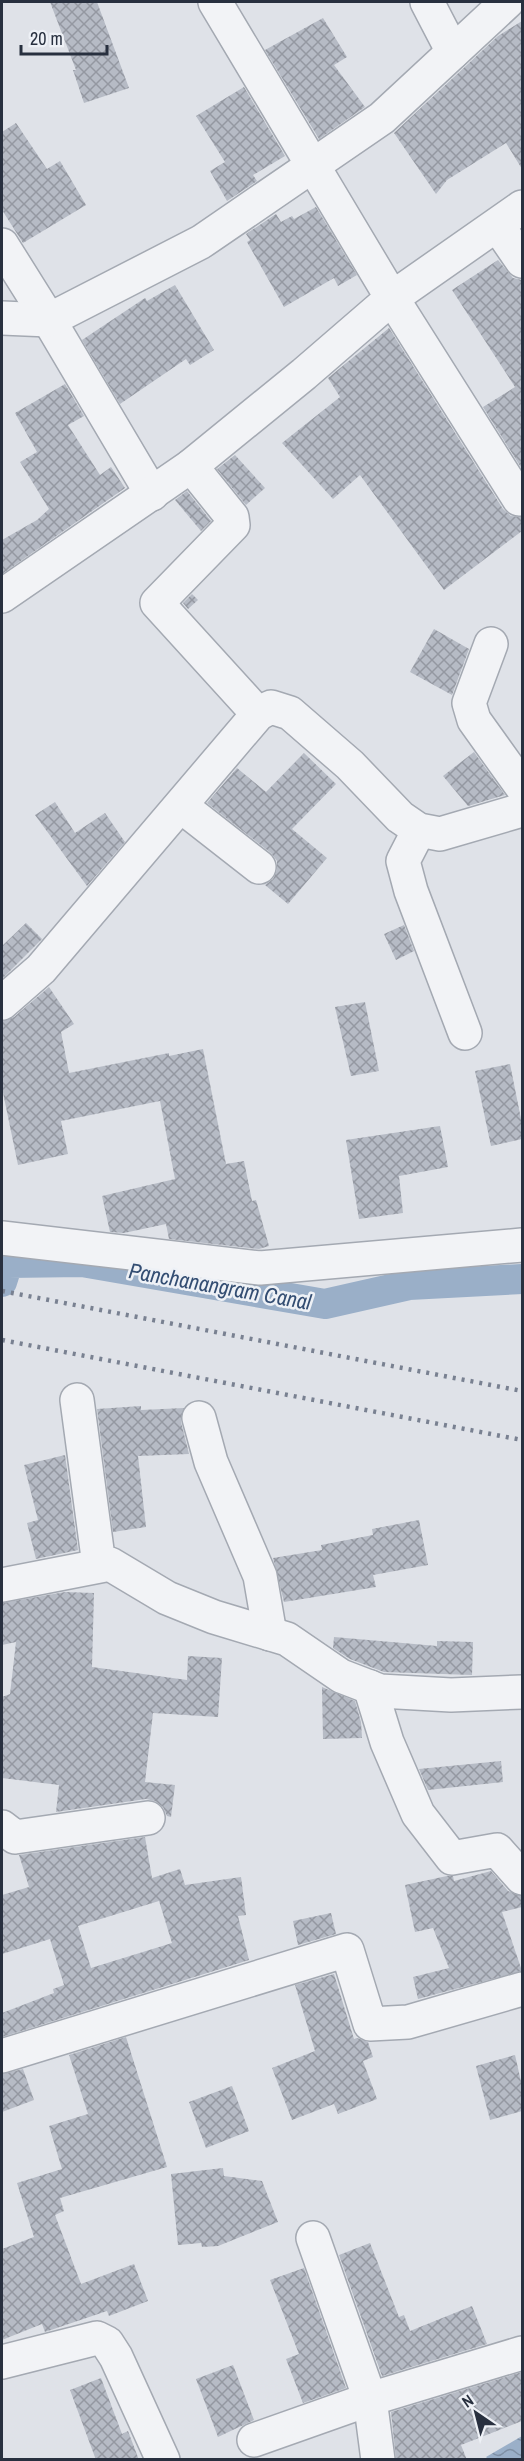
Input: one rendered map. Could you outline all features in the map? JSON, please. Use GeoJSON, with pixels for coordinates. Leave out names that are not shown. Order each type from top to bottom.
{"type":"FeatureCollection","features":[{"type":"Feature","properties":{"kind":"street"},"geometry":{"type":"LineString","coordinates":[[215,2],[392,298],[519,499]]}},
{"type":"Feature","properties":{"kind":"street"},"geometry":{"type":"LineString","coordinates":[[427,2],[453,52]]}},
{"type":"Feature","properties":{"kind":"street"},"geometry":{"type":"LineString","coordinates":[[2,318],[50,320],[201,242],[382,118],[507,2]]}},
{"type":"Feature","properties":{"kind":"street"},"geometry":{"type":"LineString","coordinates":[[2,596],[191,466],[304,374],[392,298],[510,216],[522,261]]}},
{"type":"Feature","properties":{"kind":"street"},"geometry":{"type":"LineString","coordinates":[[2,245],[50,320],[152,494]]}},
{"type":"Feature","properties":{"kind":"street"},"geometry":{"type":"LineString","coordinates":[[191,466],[234,522],[157,603],[258,714]]}},
{"type":"Feature","properties":{"kind":"street"},"geometry":{"type":"LineString","coordinates":[[491,644],[469,703],[474,720],[522,787]]}},
{"type":"Feature","properties":{"kind":"street"},"geometry":{"type":"LineString","coordinates":[[2,1003],[41,969],[258,714],[271,707],[290,713],[350,765],[400,817],[419,830],[440,834],[522,810]]}},
{"type":"Feature","properties":{"kind":"street"},"geometry":{"type":"LineString","coordinates":[[181,806],[259,867]]}},
{"type":"Feature","properties":{"kind":"street"},"geometry":{"type":"LineString","coordinates":[[419,830],[403,861],[411,891],[465,1033]]}},
{"type":"Feature","properties":{"kind":"street"},"geometry":{"type":"LineString","coordinates":[[2,1238],[260,1269],[522,1245]]}},
{"type":"Feature","properties":{"kind":"street"},"geometry":{"type":"LineString","coordinates":[[77,1400],[99,1566]]}},
{"type":"Feature","properties":{"kind":"street"},"geometry":{"type":"LineString","coordinates":[[200,1418],[211,1462],[260,1576],[270,1634]]}},
{"type":"Feature","properties":{"kind":"street"},"geometry":{"type":"LineString","coordinates":[[2,1585],[110,1564],[167,1598],[214,1617],[287,1639],[341,1676],[380,1691],[451,1695],[522,1692]]}},
{"type":"Feature","properties":{"kind":"street"},"geometry":{"type":"LineString","coordinates":[[370,1687],[387,1742],[418,1814],[452,1858],[498,1850],[522,1878]]}},
{"type":"Feature","properties":{"kind":"street"},"geometry":{"type":"LineString","coordinates":[[2,1827],[15,1837],[148,1818]]}},
{"type":"Feature","properties":{"kind":"street"},"geometry":{"type":"LineString","coordinates":[[2,2056],[347,1950],[370,2024],[408,2022],[522,1989]]}},
{"type":"Feature","properties":{"kind":"street"},"geometry":{"type":"LineString","coordinates":[[313,2238],[370,2399],[378,2460]]}},
{"type":"Feature","properties":{"kind":"street"},"geometry":{"type":"LineString","coordinates":[[2,2362],[97,2338],[107,2343],[116,2357],[163,2460]]}},
{"type":"Feature","properties":{"kind":"street"},"geometry":{"type":"LineString","coordinates":[[254,2440],[370,2399],[522,2353]]}},
{"type":"Feature","properties":{"kind":"water"},"geometry":{"type":"Polygon","coordinates":[[[522,2436],[522,2459],[488,2459],[486,2457],[522,2436]]]}},
{"type":"Feature","properties":{"kind":"building"},"geometry":{"type":"Polygon","coordinates":[[[50,2],[97,2],[129,88],[84,103],[73,70],[76,70],[50,2]]]}},
{"type":"Feature","properties":{"kind":"building"},"geometry":{"type":"Polygon","coordinates":[[[323,18],[347,57],[334,65],[365,107],[319,139],[265,50],[323,18]]]}},
{"type":"Feature","properties":{"kind":"building"},"geometry":{"type":"Polygon","coordinates":[[[522,21],[522,169],[506,143],[447,180],[436,194],[394,133],[498,36],[522,21]]]}},
{"type":"Feature","properties":{"kind":"building"},"geometry":{"type":"Polygon","coordinates":[[[244,87],[285,156],[253,175],[257,181],[227,201],[210,171],[225,162],[196,116],[244,87]]]}},
{"type":"Feature","properties":{"kind":"building"},"geometry":{"type":"Polygon","coordinates":[[[16,123],[47,169],[60,161],[86,205],[23,243],[2,210],[2,132],[16,123]]]}},
{"type":"Feature","properties":{"kind":"building"},"geometry":{"type":"Polygon","coordinates":[[[316,207],[357,275],[338,286],[334,278],[284,307],[247,242],[250,240],[246,234],[276,214],[281,222],[292,216],[294,219],[316,207]]]}},
{"type":"Feature","properties":{"kind":"building"},"geometry":{"type":"Polygon","coordinates":[[[498,260],[513,278],[522,280],[522,469],[483,407],[515,387],[452,290],[498,260]]]}},
{"type":"Feature","properties":{"kind":"building"},"geometry":{"type":"Polygon","coordinates":[[[175,285],[214,350],[190,365],[186,359],[120,404],[82,340],[145,298],[147,301],[175,285]]]}},
{"type":"Feature","properties":{"kind":"building"},"geometry":{"type":"Polygon","coordinates":[[[389,328],[503,509],[511,516],[522,517],[522,531],[444,590],[360,475],[333,499],[282,443],[340,397],[328,378],[389,328]]]}},
{"type":"Feature","properties":{"kind":"building"},"geometry":{"type":"Polygon","coordinates":[[[65,384],[84,416],[68,425],[100,475],[111,467],[125,488],[2,574],[2,540],[37,520],[49,509],[20,462],[37,452],[15,413],[65,384]]]}},
{"type":"Feature","properties":{"kind":"building"},"geometry":{"type":"Polygon","coordinates":[[[235,455],[265,488],[246,505],[217,469],[235,455]]]}},
{"type":"Feature","properties":{"kind":"building"},"geometry":{"type":"Polygon","coordinates":[[[187,491],[211,521],[201,531],[175,500],[187,491]]]}},
{"type":"Feature","properties":{"kind":"building"},"geometry":{"type":"Polygon","coordinates":[[[192,594],[198,600],[188,609],[183,603],[192,594]]]}},
{"type":"Feature","properties":{"kind":"building"},"geometry":{"type":"Polygon","coordinates":[[[434,629],[469,649],[452,695],[410,672],[434,629]]]}},
{"type":"Feature","properties":{"kind":"building"},"geometry":{"type":"Polygon","coordinates":[[[474,752],[505,795],[468,806],[443,776],[474,752]]]}},
{"type":"Feature","properties":{"kind":"building"},"geometry":{"type":"Polygon","coordinates":[[[304,753],[336,784],[292,829],[327,858],[288,904],[265,885],[273,879],[277,870],[277,861],[271,853],[207,803],[237,768],[266,792],[304,753]]]}},
{"type":"Feature","properties":{"kind":"building"},"geometry":{"type":"Polygon","coordinates":[[[55,802],[75,833],[105,813],[125,842],[87,886],[35,815],[55,802]]]}},
{"type":"Feature","properties":{"kind":"building"},"geometry":{"type":"Polygon","coordinates":[[[26,923],[42,939],[2,979],[2,946],[26,923]]]}},
{"type":"Feature","properties":{"kind":"building"},"geometry":{"type":"Polygon","coordinates":[[[404,925],[414,951],[396,960],[384,934],[404,925]]]}},
{"type":"Feature","properties":{"kind":"building"},"geometry":{"type":"Polygon","coordinates":[[[49,987],[74,1024],[61,1032],[69,1073],[169,1053],[169,1056],[203,1049],[226,1164],[244,1161],[252,1201],[256,1200],[269,1246],[259,1249],[169,1239],[166,1224],[124,1233],[110,1232],[102,1196],[175,1179],[160,1101],[61,1121],[68,1154],[18,1165],[2,1088],[2,1021],[14,1017],[49,987]]]}},
{"type":"Feature","properties":{"kind":"building"},"geometry":{"type":"Polygon","coordinates":[[[365,1002],[379,1071],[351,1076],[335,1007],[365,1002]]]}},
{"type":"Feature","properties":{"kind":"building"},"geometry":{"type":"Polygon","coordinates":[[[510,1064],[522,1124],[522,1139],[491,1146],[475,1071],[510,1064]]]}},
{"type":"Feature","properties":{"kind":"building"},"geometry":{"type":"Polygon","coordinates":[[[440,1126],[448,1167],[399,1176],[403,1213],[359,1219],[346,1140],[440,1126]]]}},
{"type":"Feature","properties":{"kind":"building"},"geometry":{"type":"Polygon","coordinates":[[[141,1406],[141,1410],[184,1408],[181,1422],[189,1454],[138,1456],[146,1527],[113,1532],[97,1409],[141,1406]]]}},
{"type":"Feature","properties":{"kind":"building"},"geometry":{"type":"Polygon","coordinates":[[[65,1455],[78,1550],[36,1559],[27,1523],[38,1520],[24,1465],[65,1455]]]}},
{"type":"Feature","properties":{"kind":"building"},"geometry":{"type":"Polygon","coordinates":[[[419,1520],[428,1565],[373,1575],[376,1587],[284,1602],[273,1558],[322,1550],[321,1545],[373,1535],[372,1529],[419,1520]]]}},
{"type":"Feature","properties":{"kind":"building"},"geometry":{"type":"Polygon","coordinates":[[[65,1592],[94,1593],[92,1667],[187,1680],[188,1656],[222,1658],[218,1717],[153,1713],[145,1782],[175,1785],[171,1817],[167,1816],[163,1807],[155,1801],[146,1799],[56,1812],[59,1785],[2,1778],[2,1697],[10,1694],[16,1642],[2,1645],[2,1603],[65,1592]]]}},
{"type":"Feature","properties":{"kind":"building"},"geometry":{"type":"Polygon","coordinates":[[[334,1637],[437,1646],[437,1641],[473,1642],[472,1675],[384,1672],[350,1659],[333,1648],[334,1637]]]}},
{"type":"Feature","properties":{"kind":"building"},"geometry":{"type":"Polygon","coordinates":[[[322,1687],[355,1701],[361,1722],[362,1738],[323,1739],[322,1687]]]}},
{"type":"Feature","properties":{"kind":"building"},"geometry":{"type":"Polygon","coordinates":[[[501,1761],[503,1782],[428,1790],[419,1769],[501,1761]]]}},
{"type":"Feature","properties":{"kind":"building"},"geometry":{"type":"Polygon","coordinates":[[[145,1837],[152,1878],[180,1869],[185,1885],[241,1877],[246,1915],[238,1916],[249,1960],[2,2037],[2,2013],[54,1993],[53,1989],[64,1985],[50,1939],[2,1954],[2,1895],[29,1887],[19,1855],[145,1837]],[[159,1901],[78,1926],[91,1968],[172,1943],[159,1901]]]}},
{"type":"Feature","properties":{"kind":"building"},"geometry":{"type":"Polygon","coordinates":[[[491,1871],[508,1891],[522,1896],[522,1907],[502,1912],[522,1971],[418,1999],[413,1977],[449,1968],[433,1928],[415,1932],[405,1885],[447,1876],[453,1876],[454,1881],[491,1871]]]}},
{"type":"Feature","properties":{"kind":"building"},"geometry":{"type":"Polygon","coordinates":[[[331,1913],[336,1934],[298,1945],[293,1921],[331,1913]]]}},
{"type":"Feature","properties":{"kind":"building"},"geometry":{"type":"Polygon","coordinates":[[[334,1974],[354,2039],[368,2042],[373,2057],[363,2061],[377,2099],[338,2114],[334,2104],[292,2120],[272,2068],[315,2051],[295,1985],[334,1974]]]}},
{"type":"Feature","properties":{"kind":"building"},"geometry":{"type":"Polygon","coordinates":[[[126,2037],[167,2167],[60,2198],[64,2211],[55,2215],[81,2284],[134,2264],[148,2301],[109,2316],[107,2311],[45,2332],[42,2324],[2,2340],[2,2249],[34,2237],[17,2183],[62,2169],[49,2126],[88,2114],[69,2055],[126,2037]]]}},
{"type":"Feature","properties":{"kind":"building"},"geometry":{"type":"Polygon","coordinates":[[[515,2055],[522,2086],[522,2111],[490,2120],[476,2066],[515,2055]]]}},
{"type":"Feature","properties":{"kind":"building"},"geometry":{"type":"Polygon","coordinates":[[[23,2069],[34,2100],[2,2112],[2,2074],[23,2069]]]}},
{"type":"Feature","properties":{"kind":"building"},"geometry":{"type":"Polygon","coordinates":[[[232,2086],[249,2131],[206,2148],[189,2102],[232,2086]]]}},
{"type":"Feature","properties":{"kind":"building"},"geometry":{"type":"Polygon","coordinates":[[[223,2168],[224,2176],[262,2181],[278,2222],[218,2246],[202,2247],[201,2243],[178,2245],[171,2174],[223,2168]]]}},
{"type":"Feature","properties":{"kind":"building"},"geometry":{"type":"Polygon","coordinates":[[[370,2243],[399,2317],[404,2315],[410,2331],[472,2306],[487,2344],[382,2376],[339,2255],[370,2243]]]}},
{"type":"Feature","properties":{"kind":"building"},"geometry":{"type":"Polygon","coordinates":[[[304,2268],[346,2388],[303,2403],[286,2359],[299,2354],[270,2280],[304,2268]]]}},
{"type":"Feature","properties":{"kind":"building"},"geometry":{"type":"Polygon","coordinates":[[[233,2365],[254,2420],[218,2437],[196,2379],[233,2365]]]}},
{"type":"Feature","properties":{"kind":"building"},"geometry":{"type":"Polygon","coordinates":[[[522,2372],[522,2421],[461,2445],[467,2460],[396,2460],[391,2412],[522,2372]]]}},
{"type":"Feature","properties":{"kind":"building"},"geometry":{"type":"Polygon","coordinates":[[[101,2378],[122,2434],[128,2431],[139,2460],[96,2460],[70,2390],[101,2378]]]}},
{"type":"Feature","properties":{"kind":"waterway","name":"Panchanangram Canal"},"geometry":{"type":"LineString","coordinates":[[2,1282],[8,1263],[82,1262],[325,1304],[409,1285],[522,1279]]}},
{"type":"Feature","properties":{"kind":"railway"},"geometry":{"type":"LineString","coordinates":[[2,1291],[522,1391]]}},
{"type":"Feature","properties":{"kind":"railway"},"geometry":{"type":"LineString","coordinates":[[2,1340],[522,1440]]}}]}
